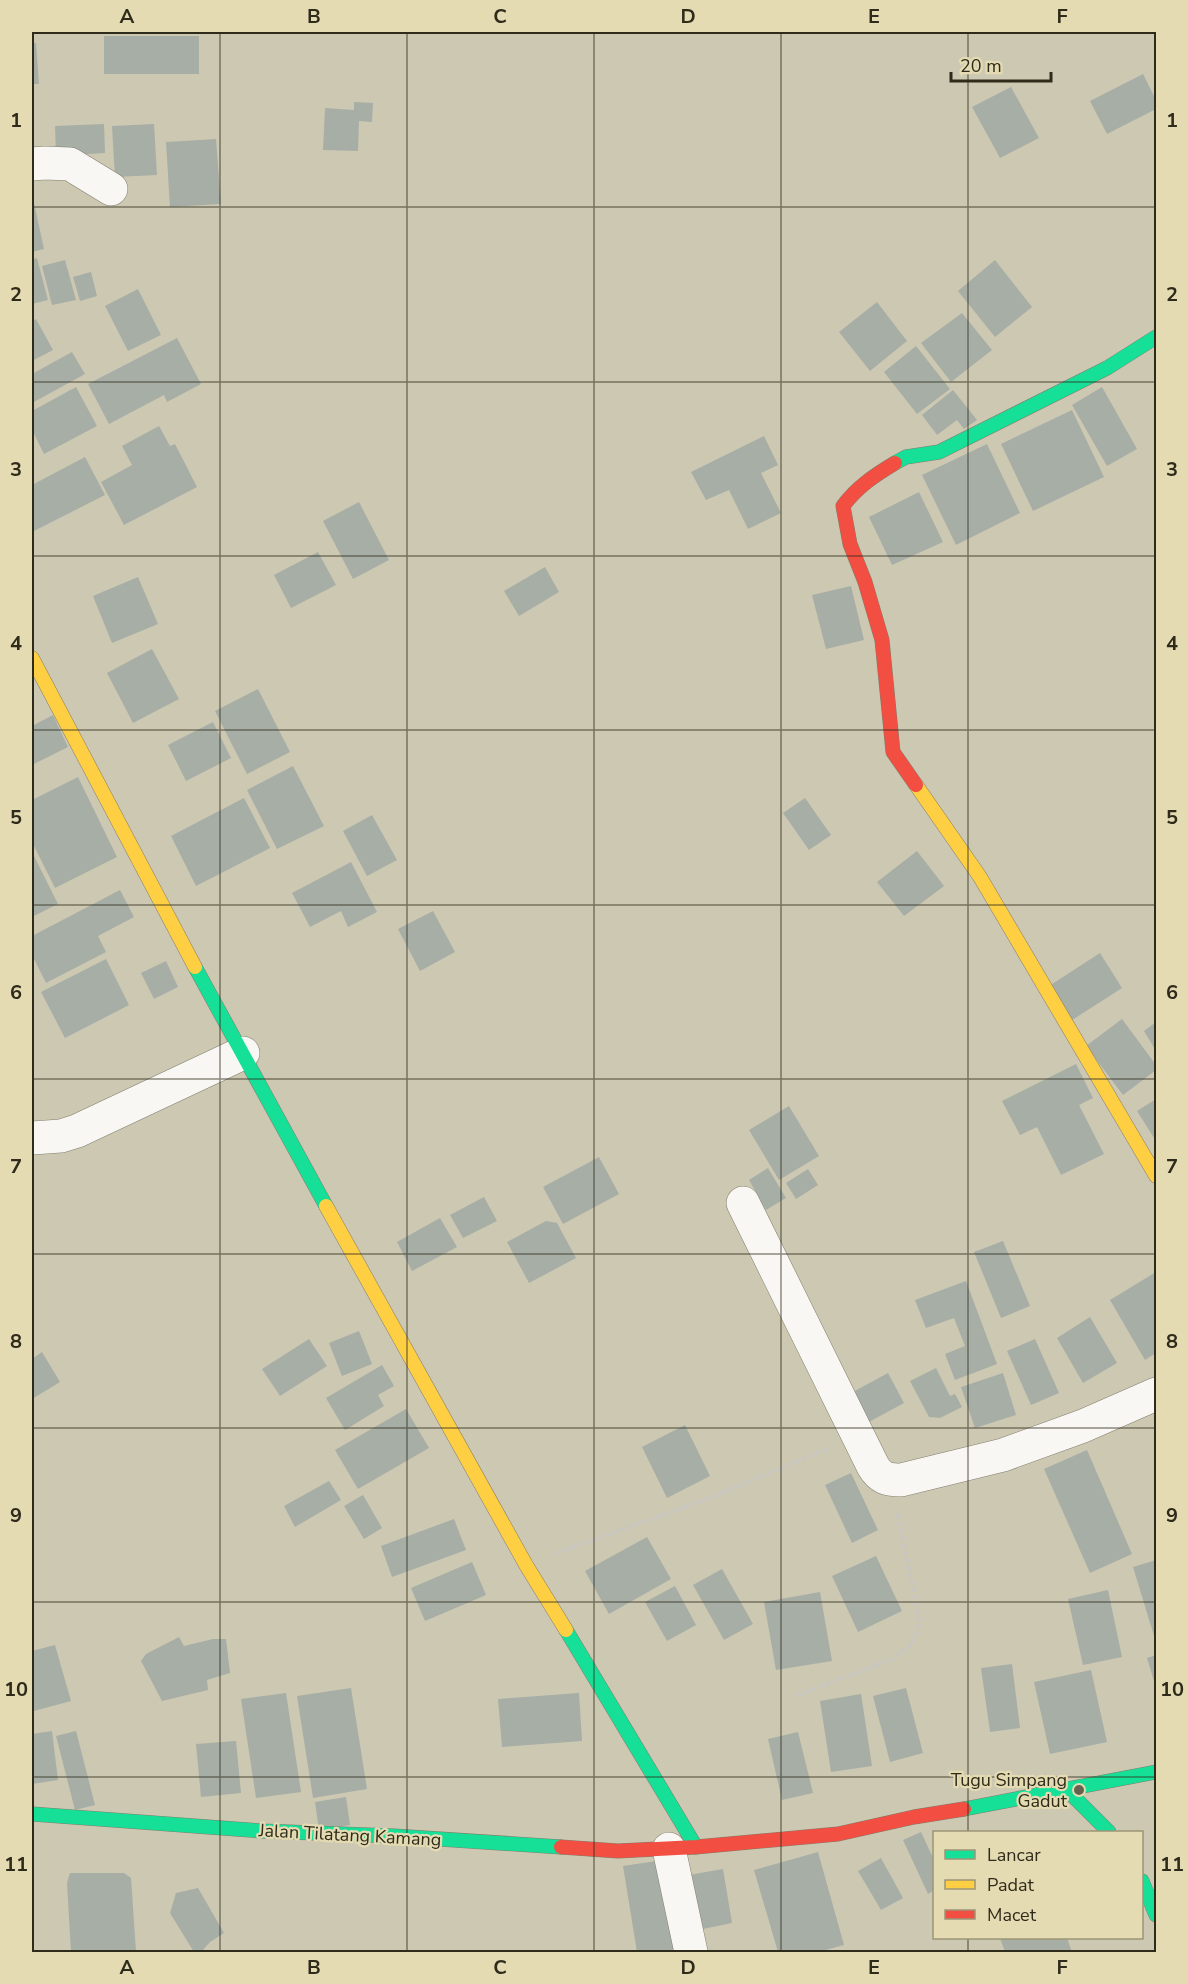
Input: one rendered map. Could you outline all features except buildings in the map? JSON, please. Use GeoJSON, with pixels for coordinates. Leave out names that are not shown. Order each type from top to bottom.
{"type":"FeatureCollection","features":[{"type":"Feature","properties":{"kind":"main road"},"geometry":{"type":"LineString","coordinates":[[1156,337],[1107,368],[939,452],[906,457],[874,476],[852,494],[843,506],[850,544],[865,582],[882,640],[893,752],[981,877],[1156,1176]]}},
{"type":"Feature","properties":{"kind":"main road"},"geometry":{"type":"LineString","coordinates":[[32,658],[168,917],[384,1312],[526,1565],[619,1716],[683,1848]]}},
{"type":"Feature","properties":{"kind":"main road","name":"Jalan Tilatang Kamang"},"geometry":{"type":"LineString","coordinates":[[32,1814],[262,1831],[394,1836],[618,1851],[683,1848],[838,1834],[914,1817],[1156,1772]]}},
{"type":"Feature","properties":{"kind":"main road"},"geometry":{"type":"LineString","coordinates":[[1067,1790],[1107,1831]]}},
{"type":"Feature","properties":{"kind":"main road"},"geometry":{"type":"LineString","coordinates":[[1143,1883],[1156,1915]]}},
{"type":"Feature","properties":{"kind":"street"},"geometry":{"type":"LineString","coordinates":[[32,165],[70,164],[111,189]]}},
{"type":"Feature","properties":{"kind":"street"},"geometry":{"type":"LineString","coordinates":[[32,1138],[61,1136],[77,1131],[243,1053]]}},
{"type":"Feature","properties":{"kind":"street"},"geometry":{"type":"LineString","coordinates":[[743,1203],[858,1437],[877,1473],[886,1480],[902,1480],[1003,1455],[1083,1426],[1156,1394]]}},
{"type":"Feature","properties":{"kind":"street"},"geometry":{"type":"LineString","coordinates":[[683,1848],[691,1953]]}},
{"type":"Feature","properties":{"kind":"path"},"geometry":{"type":"LineString","coordinates":[[526,1565],[710,1498],[858,1437]]}},
{"type":"Feature","properties":{"kind":"path"},"geometry":{"type":"LineString","coordinates":[[798,1695],[890,1660],[913,1644],[919,1624],[917,1606],[896,1506],[886,1480]]}},
{"type":"Feature","properties":{"kind":"traffic: fast"},"geometry":{"type":"LineString","coordinates":[[895,463],[906,457],[939,452],[1107,368],[1156,337]]}},
{"type":"Feature","properties":{"kind":"traffic: fast"},"geometry":{"type":"LineString","coordinates":[[195,967],[326,1206]]}},
{"type":"Feature","properties":{"kind":"traffic: fast"},"geometry":{"type":"LineString","coordinates":[[566,1630],[696,1847]]}},
{"type":"Feature","properties":{"kind":"traffic: fast"},"geometry":{"type":"LineString","coordinates":[[964,1809],[1156,1772]]}},
{"type":"Feature","properties":{"kind":"traffic: fast"},"geometry":{"type":"LineString","coordinates":[[1067,1790],[1108,1831]]}},
{"type":"Feature","properties":{"kind":"traffic: fast"},"geometry":{"type":"LineString","coordinates":[[32,1814],[262,1831],[394,1836],[561,1847]]}},
{"type":"Feature","properties":{"kind":"traffic: fast"},"geometry":{"type":"LineString","coordinates":[[1143,1883],[1156,1915]]}},
{"type":"Feature","properties":{"kind":"traffic: slow"},"geometry":{"type":"LineString","coordinates":[[32,658],[195,967]]}},
{"type":"Feature","properties":{"kind":"traffic: slow"},"geometry":{"type":"LineString","coordinates":[[916,785],[980,877],[1156,1176]]}},
{"type":"Feature","properties":{"kind":"traffic: slow"},"geometry":{"type":"LineString","coordinates":[[326,1206],[526,1565],[566,1630]]}},
{"type":"Feature","properties":{"kind":"traffic: jam"},"geometry":{"type":"LineString","coordinates":[[895,463],[867,482],[843,506],[850,544],[865,582],[882,640],[893,752],[916,785]]}},
{"type":"Feature","properties":{"kind":"traffic: jam"},"geometry":{"type":"LineString","coordinates":[[561,1847],[618,1851],[696,1847],[838,1834],[914,1817],[964,1809]]}},
{"type":"Feature","properties":{"kind":"place","name":"Tugu Simpang Gadut"},"geometry":{"type":"Point","coordinates":[1079,1790]}}]}
